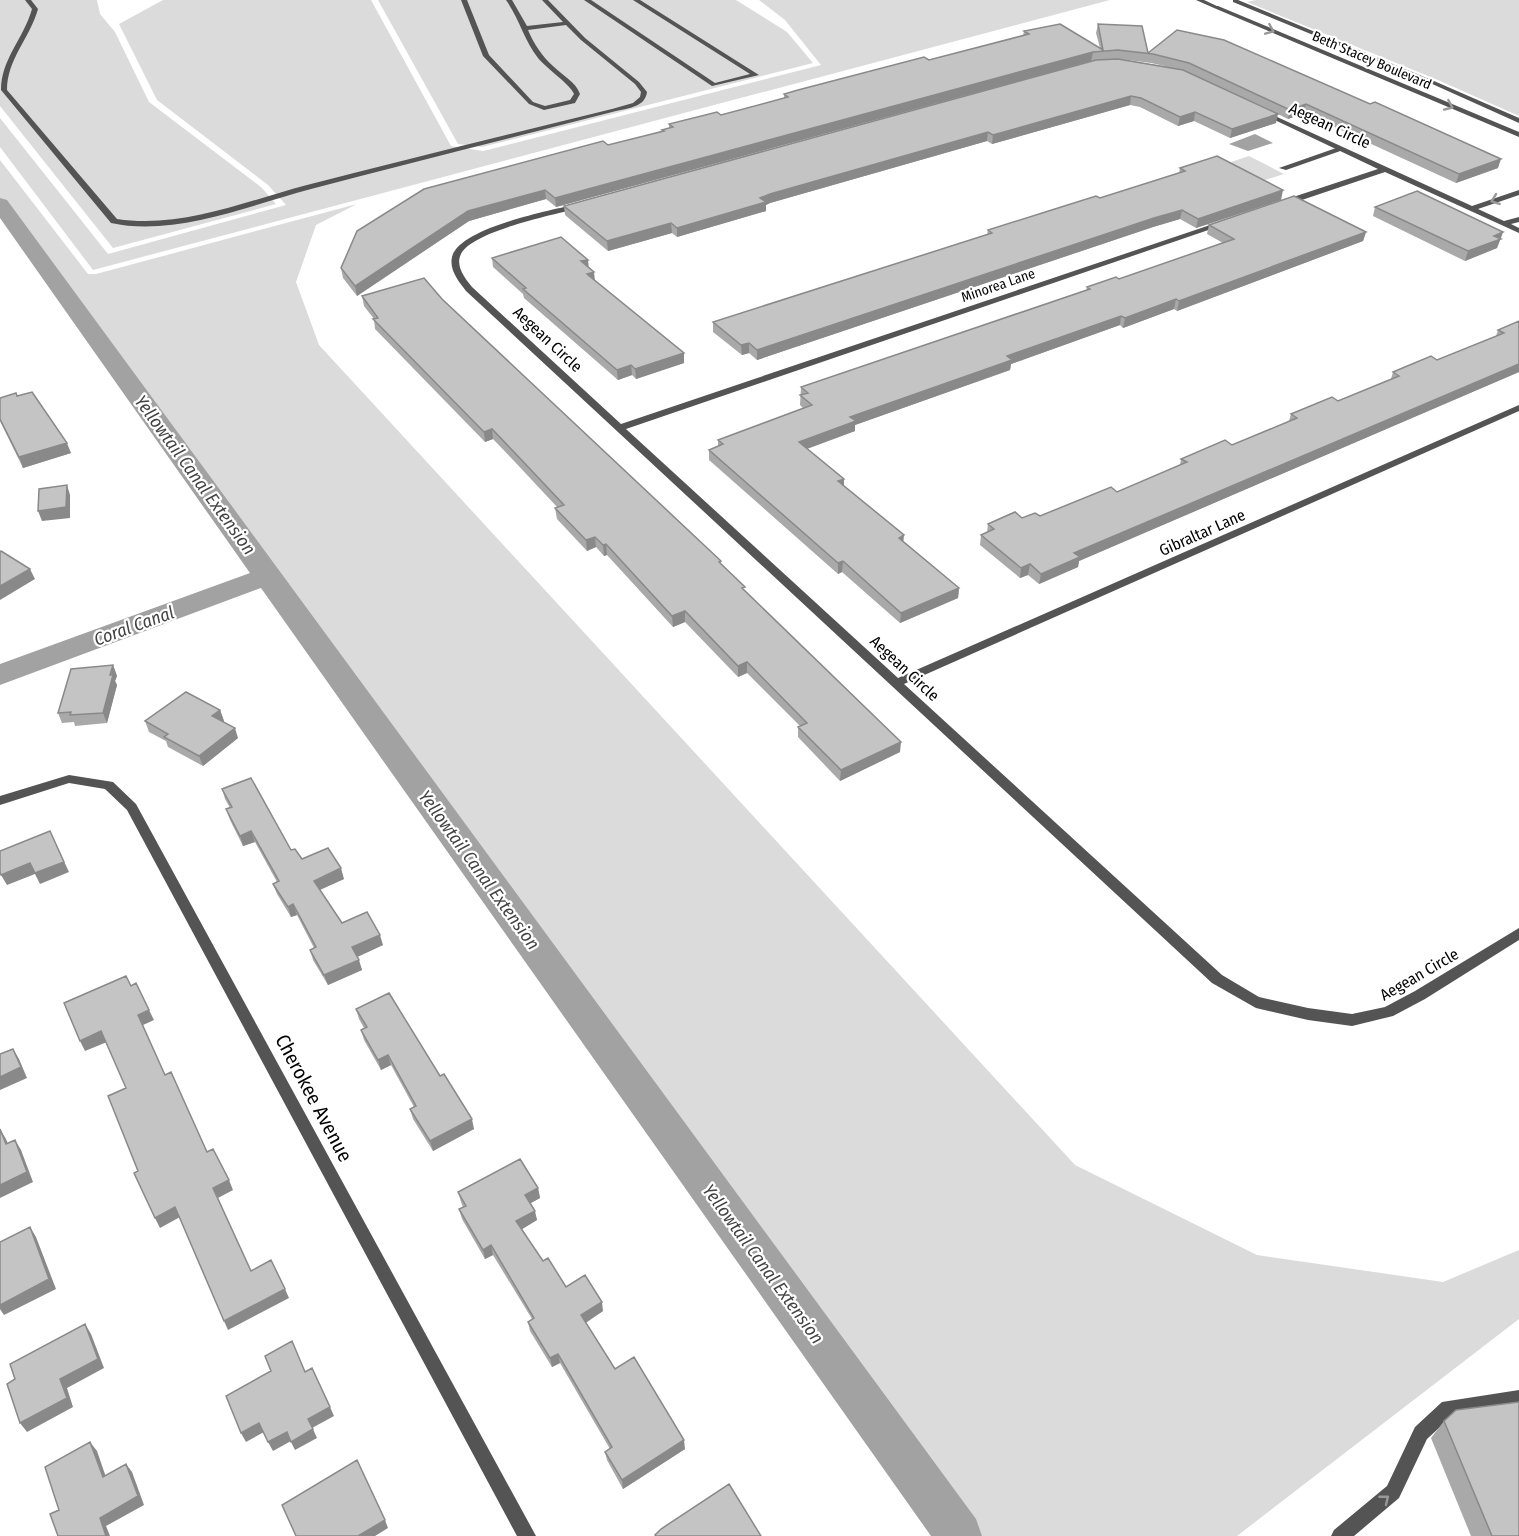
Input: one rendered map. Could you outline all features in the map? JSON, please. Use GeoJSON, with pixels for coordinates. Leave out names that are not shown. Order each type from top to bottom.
{"type":"FeatureCollection","features":[{"type":"Feature","properties":{"kind":"street"},"geometry":{"type":"LineString","coordinates":[[28,0],[35,9],[34,18],[6,61],[2,80],[4,90],[114,221],[129,226],[158,224],[242,204],[614,110],[635,104],[643,98],[644,93],[637,83],[601,56],[545,0]]}},
{"type":"Feature","properties":{"kind":"street"},"geometry":{"type":"LineString","coordinates":[[464,0],[486,56],[531,103],[544,108],[573,102],[577,94],[575,88],[543,59],[530,42],[518,11],[509,0]]}},
{"type":"Feature","properties":{"kind":"street"},"geometry":{"type":"LineString","coordinates":[[587,0],[714,86],[756,75],[636,0]]}},
{"type":"Feature","properties":{"kind":"street","name":"Beth Stacey Boulevard"},"geometry":{"type":"LineString","coordinates":[[1199,0],[1519,135]]}},
{"type":"Feature","properties":{"kind":"street"},"geometry":{"type":"LineString","coordinates":[[1216,7],[1236,0]]}},
{"type":"Feature","properties":{"kind":"street","name":"Beth Stacey Boulevard"},"geometry":{"type":"LineString","coordinates":[[1236,0],[1519,121]]}},
{"type":"Feature","properties":{"kind":"street"},"geometry":{"type":"LineString","coordinates":[[526,28],[567,23]]}},
{"type":"Feature","properties":{"kind":"street","name":"Aegean Circle"},"geometry":{"type":"LineString","coordinates":[[1258,110],[1519,231]]}},
{"type":"Feature","properties":{"kind":"street"},"geometry":{"type":"LineString","coordinates":[[1283,168],[1342,149]]}},
{"type":"Feature","properties":{"kind":"street"},"geometry":{"type":"LineString","coordinates":[[1273,207],[1385,169]]}},
{"type":"Feature","properties":{"kind":"street"},"geometry":{"type":"LineString","coordinates":[[1472,209],[1519,192]]}},
{"type":"Feature","properties":{"kind":"street","name":"Aegean Circle"},"geometry":{"type":"LineString","coordinates":[[593,202],[502,227],[481,236],[460,248],[455,262],[457,275],[469,289],[1217,979],[1256,1002],[1308,1014],[1352,1020],[1388,1012],[1420,995],[1519,933]]}},
{"type":"Feature","properties":{"kind":"street"},"geometry":{"type":"LineString","coordinates":[[1504,224],[1519,219]]}},
{"type":"Feature","properties":{"kind":"street","name":"Minorea Lane"},"geometry":{"type":"LineString","coordinates":[[620,428],[1228,222]]}},
{"type":"Feature","properties":{"kind":"street","name":"Gibraltar Lane"},"geometry":{"type":"LineString","coordinates":[[896,683],[1519,408]]}},
{"type":"Feature","properties":{"kind":"street","name":"Cherokee Avenue"},"geometry":{"type":"LineString","coordinates":[[0,801],[69,779],[109,785],[132,807],[526,1536]]}},
{"type":"Feature","properties":{"kind":"street"},"geometry":{"type":"LineString","coordinates":[[1340,1536],[1393,1492],[1421,1433],[1448,1408],[1519,1398]]}},
{"type":"Feature","properties":{"kind":"shaded area"},"geometry":{"type":"Polygon","coordinates":[[[0,0],[97,0],[100,14],[115,32],[149,102],[261,187],[276,204],[113,248],[0,106],[0,0]]]}},
{"type":"Feature","properties":{"kind":"shaded area"},"geometry":{"type":"Polygon","coordinates":[[[163,0],[371,0],[451,146],[483,151],[821,65],[785,20],[759,0],[1110,0],[93,270],[0,147],[0,118],[108,254],[286,205],[268,185],[157,100],[119,24],[163,0]]]}},
{"type":"Feature","properties":{"kind":"shaded area"},"geometry":{"type":"Polygon","coordinates":[[[378,0],[736,0],[787,32],[813,63],[482,147],[458,144],[378,0]]]}},
{"type":"Feature","properties":{"kind":"shaded area"},"geometry":{"type":"Polygon","coordinates":[[[1256,0],[1519,0],[1519,116],[1438,80],[1247,2],[1256,0]]]}},
{"type":"Feature","properties":{"kind":"shaded area"},"geometry":{"type":"Polygon","coordinates":[[[1255,134],[1273,143],[1248,151],[1229,144],[1255,134]]]}},
{"type":"Feature","properties":{"kind":"shaded area"},"geometry":{"type":"Polygon","coordinates":[[[1249,156],[1284,174],[1262,181],[1228,163],[1249,156]]]}},
{"type":"Feature","properties":{"kind":"shaded area"},"geometry":{"type":"Polygon","coordinates":[[[0,160],[88,274],[96,274],[357,204],[316,225],[296,282],[319,345],[1075,1165],[1257,1255],[1443,1282],[1519,1250],[1519,1319],[1237,1536],[943,1536],[0,216],[0,160]]]}},
{"type":"Feature","properties":{"kind":"building"},"geometry":{"type":"Polygon","coordinates":[[[1060,24],[1103,50],[1098,24],[1142,26],[1148,53],[1177,30],[1224,40],[1370,104],[1375,102],[1501,159],[1459,174],[1306,104],[1290,110],[1189,63],[1153,54],[1118,50],[1093,52],[555,198],[545,190],[468,211],[355,286],[341,268],[357,231],[424,189],[603,141],[608,145],[664,131],[662,130],[673,127],[669,124],[717,112],[721,115],[788,97],[784,94],[798,90],[924,57],[929,60],[1029,34],[1024,31],[1060,24]]]}},
{"type":"Feature","properties":{"kind":"building"},"geometry":{"type":"Polygon","coordinates":[[[1118,59],[1183,70],[1278,114],[1232,129],[1195,112],[1180,117],[1141,98],[1131,96],[993,135],[988,132],[770,194],[760,198],[766,202],[677,228],[671,223],[607,241],[564,206],[1096,60],[1118,59]]]}},
{"type":"Feature","properties":{"kind":"building"},"geometry":{"type":"Polygon","coordinates":[[[1217,156],[1283,190],[1198,219],[1182,210],[1154,218],[757,350],[749,343],[741,345],[713,322],[992,233],[988,230],[1185,171],[1180,168],[1217,156]]]}},
{"type":"Feature","properties":{"kind":"building"},"geometry":{"type":"Polygon","coordinates":[[[1417,191],[1503,232],[1494,236],[1501,239],[1468,251],[1375,207],[1417,191]]]}},
{"type":"Feature","properties":{"kind":"building"},"geometry":{"type":"Polygon","coordinates":[[[1294,196],[1366,232],[1179,301],[1176,299],[1125,318],[1121,316],[1007,356],[1012,360],[850,417],[856,421],[799,442],[844,479],[838,481],[904,535],[899,538],[959,588],[901,613],[843,561],[838,563],[709,450],[723,444],[718,440],[812,405],[800,395],[808,393],[801,387],[1090,289],[1087,287],[1116,277],[1119,279],[1234,239],[1209,225],[1294,196]]]}},
{"type":"Feature","properties":{"kind":"building"},"geometry":{"type":"Polygon","coordinates":[[[561,237],[588,260],[581,261],[594,272],[587,274],[684,353],[635,369],[631,365],[617,370],[523,289],[526,288],[492,258],[561,237]]]}},
{"type":"Feature","properties":{"kind":"building"},"geometry":{"type":"Polygon","coordinates":[[[424,278],[442,299],[721,561],[719,562],[745,587],[742,588],[901,742],[841,770],[798,727],[807,723],[747,662],[738,666],[685,611],[672,616],[606,544],[603,545],[595,537],[586,540],[555,508],[564,505],[492,429],[484,432],[373,319],[378,318],[362,296],[424,278]]]}},
{"type":"Feature","properties":{"kind":"building"},"geometry":{"type":"Polygon","coordinates":[[[1519,321],[1519,364],[1074,553],[1080,557],[1041,574],[1030,564],[1021,568],[981,535],[994,529],[988,524],[1015,512],[1022,518],[1035,513],[1040,516],[1111,487],[1117,492],[1187,462],[1181,459],[1225,440],[1232,445],[1297,418],[1291,414],[1332,397],[1338,401],[1399,376],[1393,372],[1431,356],[1437,360],[1504,333],[1498,330],[1519,321]]]}},
{"type":"Feature","properties":{"kind":"building"},"geometry":{"type":"Polygon","coordinates":[[[32,392],[67,443],[19,457],[0,419],[0,398],[16,393],[17,396],[32,392]]]}},
{"type":"Feature","properties":{"kind":"building"},"geometry":{"type":"Polygon","coordinates":[[[67,485],[66,507],[38,511],[39,489],[67,485]]]}},
{"type":"Feature","properties":{"kind":"building"},"geometry":{"type":"Polygon","coordinates":[[[0,552],[30,569],[0,586],[0,552]]]}},
{"type":"Feature","properties":{"kind":"building"},"geometry":{"type":"Polygon","coordinates":[[[113,665],[110,675],[113,675],[103,713],[70,715],[71,712],[58,713],[71,669],[113,665]]]}},
{"type":"Feature","properties":{"kind":"building"},"geometry":{"type":"Polygon","coordinates":[[[186,692],[220,710],[212,716],[235,728],[199,756],[164,737],[168,734],[145,721],[186,692]]]}},
{"type":"Feature","properties":{"kind":"building"},"geometry":{"type":"Polygon","coordinates":[[[251,778],[291,850],[295,849],[302,859],[328,848],[341,868],[314,881],[342,923],[367,912],[380,935],[352,947],[359,960],[324,975],[310,950],[316,947],[293,904],[288,907],[273,884],[279,881],[251,831],[240,836],[226,809],[232,807],[222,789],[251,778]]]}},
{"type":"Feature","properties":{"kind":"building"},"geometry":{"type":"Polygon","coordinates":[[[50,831],[64,862],[35,873],[30,863],[1,875],[0,851],[50,831]]]}},
{"type":"Feature","properties":{"kind":"building"},"geometry":{"type":"Polygon","coordinates":[[[126,976],[131,986],[136,983],[149,1010],[138,1015],[165,1075],[171,1072],[207,1152],[213,1149],[229,1180],[213,1188],[251,1271],[271,1260],[285,1289],[224,1321],[175,1207],[155,1218],[134,1173],[138,1171],[108,1096],[126,1088],[101,1031],[80,1041],[64,1003],[126,976]]]}},
{"type":"Feature","properties":{"kind":"building"},"geometry":{"type":"Polygon","coordinates":[[[389,993],[440,1076],[444,1074],[472,1119],[430,1141],[410,1109],[416,1106],[388,1055],[378,1060],[361,1030],[367,1027],[356,1009],[389,993]]]}},
{"type":"Feature","properties":{"kind":"building"},"geometry":{"type":"Polygon","coordinates":[[[13,1049],[21,1067],[0,1077],[0,1054],[13,1049]]]}},
{"type":"Feature","properties":{"kind":"building"},"geometry":{"type":"Polygon","coordinates":[[[0,1129],[6,1144],[15,1140],[27,1172],[0,1185],[0,1129]]]}},
{"type":"Feature","properties":{"kind":"building"},"geometry":{"type":"Polygon","coordinates":[[[520,1159],[538,1188],[525,1195],[535,1211],[516,1221],[543,1261],[548,1258],[566,1287],[585,1275],[602,1302],[581,1315],[615,1369],[634,1357],[684,1440],[622,1480],[605,1452],[612,1447],[558,1354],[550,1358],[528,1322],[534,1318],[491,1245],[483,1250],[459,1209],[466,1206],[458,1192],[520,1159]]]}},
{"type":"Feature","properties":{"kind":"building"},"geometry":{"type":"Polygon","coordinates":[[[30,1227],[49,1279],[0,1305],[0,1242],[30,1227]]]}},
{"type":"Feature","properties":{"kind":"building"},"geometry":{"type":"Polygon","coordinates":[[[85,1324],[98,1359],[60,1379],[67,1398],[20,1423],[7,1384],[15,1379],[10,1364],[85,1324]]]}},
{"type":"Feature","properties":{"kind":"building"},"geometry":{"type":"Polygon","coordinates":[[[292,1341],[305,1372],[312,1368],[330,1407],[308,1419],[313,1429],[291,1442],[287,1432],[268,1442],[259,1423],[241,1433],[226,1396],[271,1371],[265,1356],[292,1341]]]}},
{"type":"Feature","properties":{"kind":"building"},"geometry":{"type":"Polygon","coordinates":[[[1519,1402],[1519,1536],[1492,1536],[1444,1421],[1456,1410],[1519,1402]]]}},
{"type":"Feature","properties":{"kind":"building"},"geometry":{"type":"Polygon","coordinates":[[[90,1442],[103,1477],[126,1464],[138,1496],[100,1518],[106,1536],[58,1536],[50,1514],[59,1510],[45,1467],[90,1442]]]}},
{"type":"Feature","properties":{"kind":"building"},"geometry":{"type":"Polygon","coordinates":[[[357,1460],[385,1520],[358,1536],[296,1536],[282,1505],[357,1460]]]}},
{"type":"Feature","properties":{"kind":"building"},"geometry":{"type":"Polygon","coordinates":[[[729,1484],[761,1536],[655,1535],[661,1529],[729,1484]]]}},
{"type":"Feature","properties":{"kind":"waterway","name":"Yellowtail Canal Extension"},"geometry":{"type":"LineString","coordinates":[[0,204],[268,576]]}},
{"type":"Feature","properties":{"kind":"waterway","name":"Coral Canal"},"geometry":{"type":"LineString","coordinates":[[0,675],[268,576]]}},
{"type":"Feature","properties":{"kind":"waterway","name":"Yellowtail Canal Extension"},"geometry":{"type":"LineString","coordinates":[[268,576],[959,1536]]}}]}
